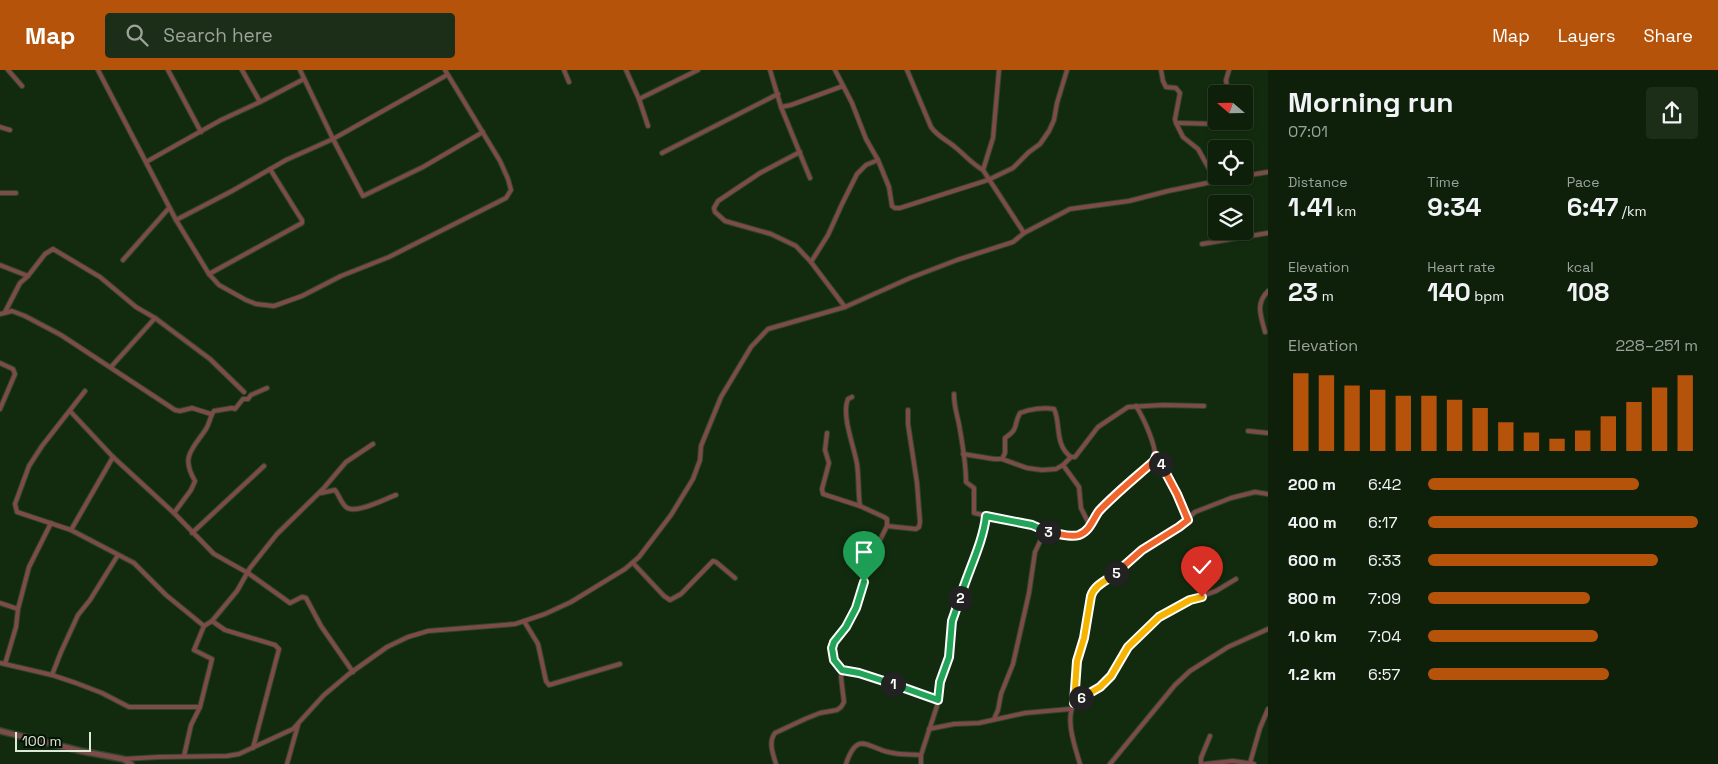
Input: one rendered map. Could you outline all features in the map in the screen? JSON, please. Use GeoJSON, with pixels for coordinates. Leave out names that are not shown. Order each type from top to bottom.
{"type":"FeatureCollection","features":[{"type":"Feature","properties":{"kind":"street"},"geometry":{"type":"LineString","coordinates":[[8,70],[22,86]]}},
{"type":"Feature","properties":{"kind":"street"},"geometry":{"type":"LineString","coordinates":[[98,70],[169,208],[176,220],[208,274],[219,285],[256,304],[274,306],[302,296],[341,276],[389,257],[506,198],[511,190],[500,160],[446,72],[333,139],[286,160],[176,220]]}},
{"type":"Feature","properties":{"kind":"street"},"geometry":{"type":"LineString","coordinates":[[168,70],[201,132]]}},
{"type":"Feature","properties":{"kind":"street"},"geometry":{"type":"LineString","coordinates":[[242,70],[260,102]]}},
{"type":"Feature","properties":{"kind":"street"},"geometry":{"type":"LineString","coordinates":[[300,70],[360,192],[365,196],[423,167],[483,132]]}},
{"type":"Feature","properties":{"kind":"street"},"geometry":{"type":"LineString","coordinates":[[564,70],[569,82]]}},
{"type":"Feature","properties":{"kind":"street"},"geometry":{"type":"LineString","coordinates":[[626,70],[640,98],[648,126]]}},
{"type":"Feature","properties":{"kind":"street"},"geometry":{"type":"LineString","coordinates":[[640,98],[696,70]]}},
{"type":"Feature","properties":{"kind":"street"},"geometry":{"type":"LineString","coordinates":[[770,70],[782,107],[810,178]]}},
{"type":"Feature","properties":{"kind":"street"},"geometry":{"type":"LineString","coordinates":[[835,70],[852,103],[866,139],[878,160],[889,187],[892,206],[895,208],[988,180],[1013,168],[1028,152],[1040,144],[1045,137],[1054,120],[1066,70]]}},
{"type":"Feature","properties":{"kind":"street"},"geometry":{"type":"LineString","coordinates":[[907,70],[935,133],[954,146],[975,166],[983,170],[1024,233]]}},
{"type":"Feature","properties":{"kind":"street"},"geometry":{"type":"LineString","coordinates":[[983,170],[993,138],[999,70]]}},
{"type":"Feature","properties":{"kind":"street"},"geometry":{"type":"LineString","coordinates":[[1161,70],[1166,87],[1176,88],[1180,94],[1175,118],[1176,123],[1183,137],[1198,149],[1208,167]]}},
{"type":"Feature","properties":{"kind":"street"},"geometry":{"type":"LineString","coordinates":[[1227,85],[1229,70]]}},
{"type":"Feature","properties":{"kind":"street"},"geometry":{"type":"LineString","coordinates":[[146,162],[222,120],[304,79]]}},
{"type":"Feature","properties":{"kind":"street"},"geometry":{"type":"LineString","coordinates":[[782,107],[843,86]]}},
{"type":"Feature","properties":{"kind":"street"},"geometry":{"type":"LineString","coordinates":[[662,153],[778,94]]}},
{"type":"Feature","properties":{"kind":"street"},"geometry":{"type":"LineString","coordinates":[[1176,123],[1208,124]]}},
{"type":"Feature","properties":{"kind":"street"},"geometry":{"type":"LineString","coordinates":[[0,127],[10,130]]}},
{"type":"Feature","properties":{"kind":"street"},"geometry":{"type":"LineString","coordinates":[[800,152],[760,173],[718,201],[714,208],[717,215],[725,221],[762,230],[796,246],[811,262],[844,307]]}},
{"type":"Feature","properties":{"kind":"street"},"geometry":{"type":"LineString","coordinates":[[811,262],[828,236],[857,174],[866,165],[878,160]]}},
{"type":"Feature","properties":{"kind":"street"},"geometry":{"type":"LineString","coordinates":[[208,274],[302,223],[302,220],[270,169]]}},
{"type":"Feature","properties":{"kind":"street"},"geometry":{"type":"LineString","coordinates":[[1253,174],[1268,172]]}},
{"type":"Feature","properties":{"kind":"street"},"geometry":{"type":"LineString","coordinates":[[123,760],[239,754],[298,725],[324,696],[352,672],[387,647],[408,637],[428,631],[515,624],[524,621],[571,602],[633,563],[639,558],[671,515],[693,479],[700,460],[701,446],[721,397],[751,347],[768,329],[844,307],[910,278],[1013,242],[1024,233],[1070,209],[1129,201],[1208,183]]}},
{"type":"Feature","properties":{"kind":"street"},"geometry":{"type":"LineString","coordinates":[[0,193],[16,194]]}},
{"type":"Feature","properties":{"kind":"street"},"geometry":{"type":"LineString","coordinates":[[123,260],[169,208]]}},
{"type":"Feature","properties":{"kind":"street"},"geometry":{"type":"LineString","coordinates":[[1202,244],[1268,233]]}},
{"type":"Feature","properties":{"kind":"street"},"geometry":{"type":"LineString","coordinates":[[5,312],[20,283],[46,254],[53,249],[100,277],[136,306],[210,359],[244,392]]}},
{"type":"Feature","properties":{"kind":"street"},"geometry":{"type":"LineString","coordinates":[[0,265],[28,276]]}},
{"type":"Feature","properties":{"kind":"street"},"geometry":{"type":"LineString","coordinates":[[1265,332],[1260,301],[1268,292]]}},
{"type":"Feature","properties":{"kind":"street"},"geometry":{"type":"LineString","coordinates":[[0,314],[12,311],[61,335],[175,410],[180,412],[192,408],[211,414]]}},
{"type":"Feature","properties":{"kind":"street"},"geometry":{"type":"LineString","coordinates":[[112,367],[155,318]]}},
{"type":"Feature","properties":{"kind":"street"},"geometry":{"type":"LineString","coordinates":[[0,363],[13,369],[15,374],[0,409]]}},
{"type":"Feature","properties":{"kind":"street"},"geometry":{"type":"LineString","coordinates":[[174,513],[195,482],[190,473],[190,450],[208,426],[211,414],[214,410],[234,409],[243,399],[248,399],[251,395],[267,388]]}},
{"type":"Feature","properties":{"kind":"street"},"geometry":{"type":"LineString","coordinates":[[85,392],[42,446],[29,466],[15,504],[17,512],[71,530],[134,563],[166,595],[204,626]]}},
{"type":"Feature","properties":{"kind":"street"},"geometry":{"type":"LineString","coordinates":[[954,394],[954,408],[960,428],[966,482],[974,488],[974,514],[1032,525],[1044,531],[1078,536],[1087,530],[1098,513],[1115,494],[1154,461],[1156,456]]}},
{"type":"Feature","properties":{"kind":"street"},"geometry":{"type":"LineString","coordinates":[[852,397],[848,399],[845,410],[857,466],[860,506]]}},
{"type":"Feature","properties":{"kind":"street"},"geometry":{"type":"LineString","coordinates":[[1136,406],[1143,417],[1156,456],[1177,494],[1188,520]]}},
{"type":"Feature","properties":{"kind":"street"},"geometry":{"type":"LineString","coordinates":[[963,454],[1002,459],[1034,470],[1050,470],[1063,465],[1071,457],[1074,457],[1098,427],[1128,407],[1204,406]]}},
{"type":"Feature","properties":{"kind":"street"},"geometry":{"type":"LineString","coordinates":[[1002,459],[1005,453],[1005,438],[1012,434],[1016,428],[1020,413],[1026,410],[1049,408],[1054,409],[1056,413],[1057,430],[1060,439],[1066,452],[1071,457]]}},
{"type":"Feature","properties":{"kind":"street"},"geometry":{"type":"LineString","coordinates":[[887,526],[908,529],[919,527],[917,483],[909,431],[908,410]]}},
{"type":"Feature","properties":{"kind":"street"},"geometry":{"type":"LineString","coordinates":[[70,411],[113,457],[174,513],[214,554],[248,573],[290,603],[302,597],[306,598],[321,626],[352,672]]}},
{"type":"Feature","properties":{"kind":"street"},"geometry":{"type":"LineString","coordinates":[[1248,431],[1268,433]]}},
{"type":"Feature","properties":{"kind":"street"},"geometry":{"type":"LineString","coordinates":[[827,434],[825,450],[829,463],[822,489],[823,494],[860,506],[887,520],[887,526],[872,556],[856,608],[846,627],[834,642],[832,648],[834,660],[842,670],[859,673],[938,700]]}},
{"type":"Feature","properties":{"kind":"street"},"geometry":{"type":"LineString","coordinates":[[184,756],[191,725],[200,707],[212,659],[194,650],[204,626],[212,621],[237,591],[277,534],[318,494],[346,462],[373,444]]}},
{"type":"Feature","properties":{"kind":"street"},"geometry":{"type":"LineString","coordinates":[[71,530],[113,457]]}},
{"type":"Feature","properties":{"kind":"street"},"geometry":{"type":"LineString","coordinates":[[1063,465],[1079,487],[1081,508],[1090,526]]}},
{"type":"Feature","properties":{"kind":"street"},"geometry":{"type":"LineString","coordinates":[[192,533],[264,466]]}},
{"type":"Feature","properties":{"kind":"street"},"geometry":{"type":"LineString","coordinates":[[318,494],[335,490],[344,505],[351,509],[365,507],[396,495]]}},
{"type":"Feature","properties":{"kind":"street"},"geometry":{"type":"LineString","coordinates":[[1074,703],[1077,661],[1094,590],[1129,564],[1142,550],[1179,527],[1195,512],[1231,498],[1255,492],[1268,494]]}},
{"type":"Feature","properties":{"kind":"street"},"geometry":{"type":"LineString","coordinates":[[921,764],[921,755],[938,700],[940,682],[949,657],[952,621],[969,570],[979,548],[986,516]]}},
{"type":"Feature","properties":{"kind":"street"},"geometry":{"type":"LineString","coordinates":[[50,523],[29,567],[18,609],[16,627],[2,663],[52,676],[102,693],[129,707],[200,707]]}},
{"type":"Feature","properties":{"kind":"street"},"geometry":{"type":"LineString","coordinates":[[994,719],[1001,694],[1013,664],[1023,621],[1035,552],[1044,531]]}},
{"type":"Feature","properties":{"kind":"street"},"geometry":{"type":"LineString","coordinates":[[52,676],[60,652],[78,615],[90,600],[118,555]]}},
{"type":"Feature","properties":{"kind":"street"},"geometry":{"type":"LineString","coordinates":[[633,563],[670,600],[681,594],[713,561],[735,578]]}},
{"type":"Feature","properties":{"kind":"street"},"geometry":{"type":"LineString","coordinates":[[1080,764],[1071,726],[1070,708],[1074,703],[1100,687],[1111,676],[1128,647],[1159,617],[1190,600],[1216,591],[1236,579]]}},
{"type":"Feature","properties":{"kind":"street"},"geometry":{"type":"LineString","coordinates":[[0,603],[18,609]]}},
{"type":"Feature","properties":{"kind":"street"},"geometry":{"type":"LineString","coordinates":[[212,621],[225,630],[269,642],[279,649],[253,748]]}},
{"type":"Feature","properties":{"kind":"street"},"geometry":{"type":"LineString","coordinates":[[524,621],[538,644],[546,681],[549,686],[620,664]]}},
{"type":"Feature","properties":{"kind":"street"},"geometry":{"type":"LineString","coordinates":[[1110,764],[1175,685],[1190,670],[1228,647],[1268,629]]}},
{"type":"Feature","properties":{"kind":"street"},"geometry":{"type":"LineString","coordinates":[[776,764],[771,744],[775,732],[820,713],[837,710],[841,707],[844,702],[840,677],[842,670]]}},
{"type":"Feature","properties":{"kind":"street"},"geometry":{"type":"LineString","coordinates":[[929,729],[954,724],[979,723],[1008,715],[1070,708]]}},
{"type":"Feature","properties":{"kind":"street"},"geometry":{"type":"LineString","coordinates":[[998,710],[1008,715]]}},
{"type":"Feature","properties":{"kind":"street"},"geometry":{"type":"LineString","coordinates":[[1205,764],[1232,761],[1252,764],[1258,734],[1268,710]]}},
{"type":"Feature","properties":{"kind":"street"},"geometry":{"type":"LineString","coordinates":[[287,764],[298,725]]}},
{"type":"Feature","properties":{"kind":"street"},"geometry":{"type":"LineString","coordinates":[[0,731],[123,760],[131,764]]}},
{"type":"Feature","properties":{"kind":"street"},"geometry":{"type":"LineString","coordinates":[[1201,764],[1201,758],[1210,736]]}},
{"type":"Feature","properties":{"kind":"street"},"geometry":{"type":"LineString","coordinates":[[846,764],[852,749],[865,743],[891,753],[921,755]]}},
{"type":"Feature","properties":{"kind":"route"},"geometry":{"type":"LineString","coordinates":[[864,582],[856,608],[832,648],[837,665],[842,670],[859,673],[880,681],[905,687],[938,700],[940,682],[949,657],[952,621],[969,570],[979,548],[986,516],[1032,525],[1044,531],[1078,536],[1087,530],[1098,513],[1115,494],[1154,461],[1156,456],[1177,494],[1188,520],[1142,550],[1129,564],[1094,590],[1077,661],[1074,703],[1100,687],[1115,672],[1122,655],[1128,647],[1159,617],[1180,604],[1202,597]]}}]}
